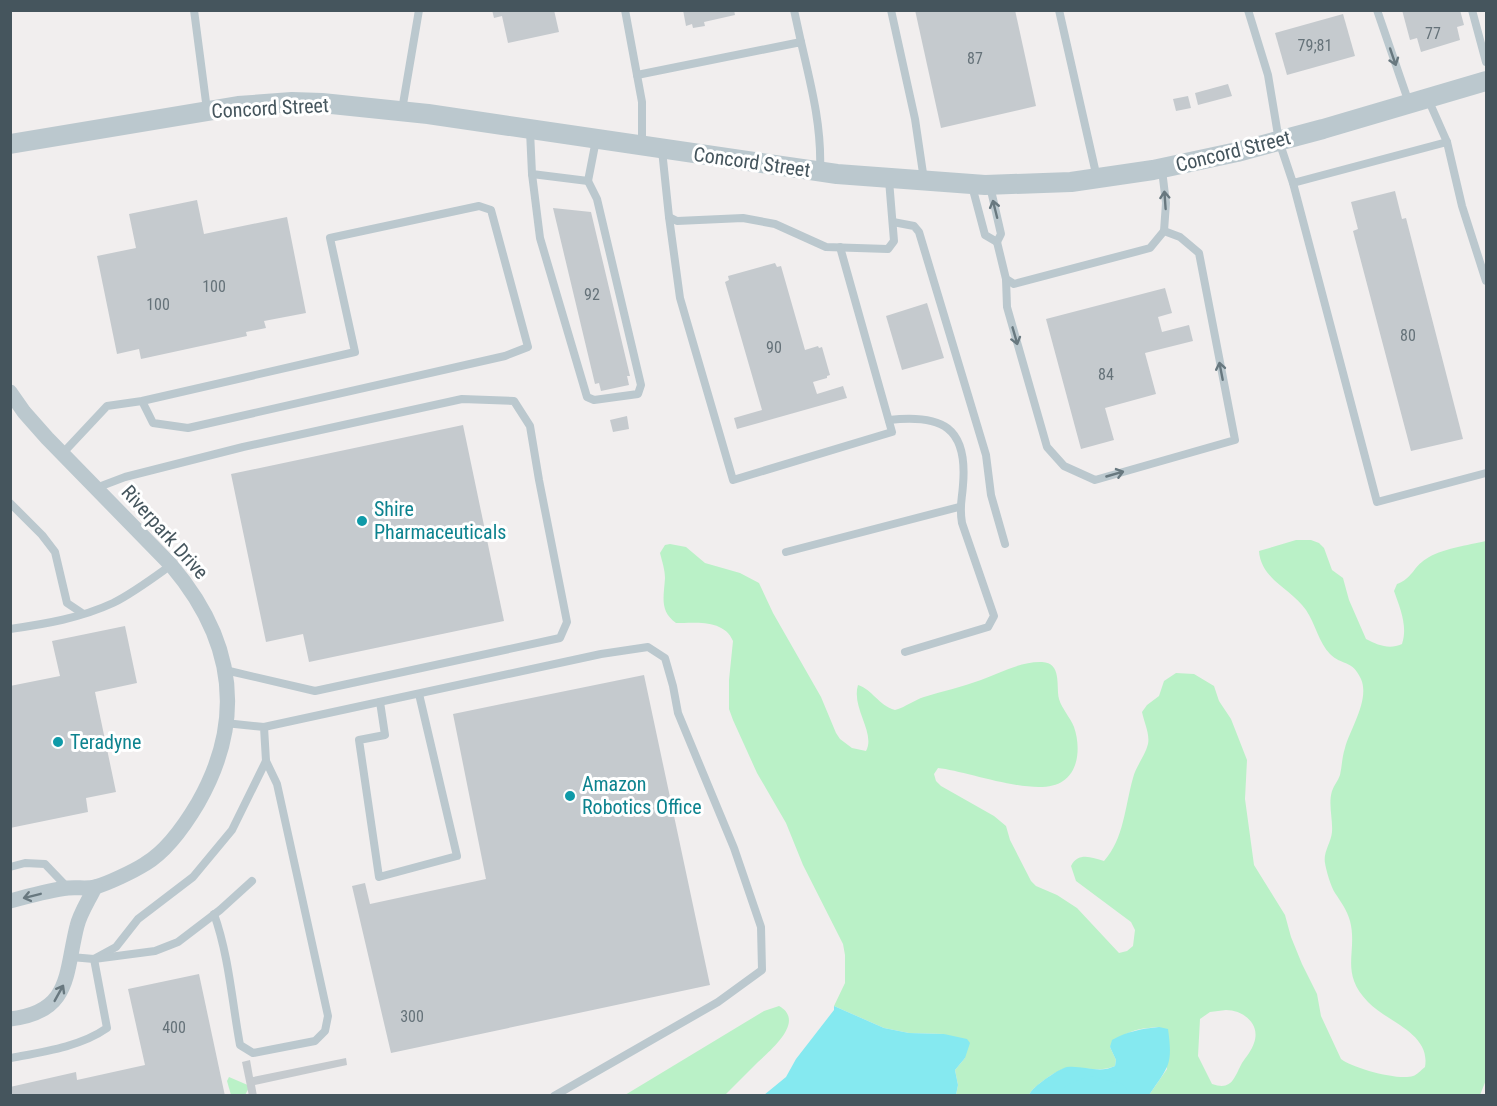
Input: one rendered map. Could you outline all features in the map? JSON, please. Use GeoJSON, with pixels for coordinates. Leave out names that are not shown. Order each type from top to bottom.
{"type":"FeatureCollection","features":[{"type":"Feature","properties":{"kind":"street","name":"Concord Street"},"geometry":{"type":"LineString","coordinates":[[10,144],[207,111],[292,102],[353,105],[402,111],[662,150],[925,182],[980,185],[1071,182],[1162,168],[1279,141],[1486,81]]}},
{"type":"Feature","properties":{"kind":"street","name":"Riverpark Drive"},"geometry":{"type":"LineString","coordinates":[[10,901],[68,888],[95,887],[145,864],[167,846],[190,816],[214,771],[221,750],[227,685],[215,633],[201,603],[171,564],[13,401]]}},
{"type":"Feature","properties":{"kind":"street"},"geometry":{"type":"LineString","coordinates":[[10,1019],[39,1012],[52,1004],[64,985],[77,923],[95,887]]}},
{"type":"Feature","properties":{"kind":"lane"},"geometry":{"type":"LineString","coordinates":[[194,10],[207,111]]}},
{"type":"Feature","properties":{"kind":"lane"},"geometry":{"type":"LineString","coordinates":[[402,111],[419,10]]}},
{"type":"Feature","properties":{"kind":"lane"},"geometry":{"type":"LineString","coordinates":[[625,10],[642,102],[642,147]]}},
{"type":"Feature","properties":{"kind":"lane"},"geometry":{"type":"LineString","coordinates":[[794,10],[815,101],[821,150],[820,171]]}},
{"type":"Feature","properties":{"kind":"lane"},"geometry":{"type":"LineString","coordinates":[[891,10],[915,119],[925,182]]}},
{"type":"Feature","properties":{"kind":"lane"},"geometry":{"type":"LineString","coordinates":[[1059,10],[1097,178]]}},
{"type":"Feature","properties":{"kind":"lane"},"geometry":{"type":"LineString","coordinates":[[1248,10],[1268,75],[1279,141],[1308,234],[1377,502],[1486,473]]}},
{"type":"Feature","properties":{"kind":"lane"},"geometry":{"type":"LineString","coordinates":[[1377,10],[1418,100],[1447,142],[1462,206],[1486,282]]}},
{"type":"Feature","properties":{"kind":"lane"},"geometry":{"type":"LineString","coordinates":[[1472,10],[1486,62]]}},
{"type":"Feature","properties":{"kind":"lane"},"geometry":{"type":"LineString","coordinates":[[637,75],[801,42]]}},
{"type":"Feature","properties":{"kind":"lane"},"geometry":{"type":"LineString","coordinates":[[530,130],[532,174],[540,238],[586,397],[594,400],[638,394],[641,385],[597,199],[588,181],[596,140]]}},
{"type":"Feature","properties":{"kind":"lane"},"geometry":{"type":"LineString","coordinates":[[1293,183],[1447,142]]}},
{"type":"Feature","properties":{"kind":"lane"},"geometry":{"type":"LineString","coordinates":[[662,150],[680,298],[733,480],[892,432],[840,247]]}},
{"type":"Feature","properties":{"kind":"lane"},"geometry":{"type":"LineString","coordinates":[[1006,279],[1014,284],[1150,248],[1164,231],[1166,202],[1162,168]]}},
{"type":"Feature","properties":{"kind":"lane"},"geometry":{"type":"LineString","coordinates":[[532,174],[588,181]]}},
{"type":"Feature","properties":{"kind":"lane"},"geometry":{"type":"LineString","coordinates":[[669,217],[677,221],[743,218],[775,224],[826,247],[888,249],[894,242],[889,178]]}},
{"type":"Feature","properties":{"kind":"lane"},"geometry":{"type":"LineString","coordinates":[[980,185],[985,235],[996,242],[1006,279],[1007,308],[1047,447],[1064,466],[1095,480],[1235,440],[1199,253],[1180,237],[1164,231]]}},
{"type":"Feature","properties":{"kind":"lane"},"geometry":{"type":"LineString","coordinates":[[980,185],[1001,234],[996,242]]}},
{"type":"Feature","properties":{"kind":"lane"},"geometry":{"type":"LineString","coordinates":[[62,454],[107,406],[142,401],[355,352],[330,238],[479,206],[491,210],[528,347],[505,356],[188,428],[153,423],[142,401]]}},
{"type":"Feature","properties":{"kind":"lane"},"geometry":{"type":"LineString","coordinates":[[893,222],[914,226],[920,232],[986,455],[991,495],[1005,544]]}},
{"type":"Feature","properties":{"kind":"lane"},"geometry":{"type":"LineString","coordinates":[[96,488],[125,477],[243,447],[462,399],[514,401],[530,426],[567,622],[560,638],[315,691],[225,670]]}},
{"type":"Feature","properties":{"kind":"lane"},"geometry":{"type":"LineString","coordinates":[[889,420],[922,418],[948,427],[956,439],[962,453],[963,488],[959,507],[962,523],[994,616],[988,627],[905,652]]}},
{"type":"Feature","properties":{"kind":"lane"},"geometry":{"type":"LineString","coordinates":[[10,503],[42,535],[55,552],[67,603],[82,613]]}},
{"type":"Feature","properties":{"kind":"lane"},"geometry":{"type":"LineString","coordinates":[[786,552],[959,507]]}},
{"type":"Feature","properties":{"kind":"lane"},"geometry":{"type":"LineString","coordinates":[[10,629],[58,621],[112,603],[154,578],[171,564]]}},
{"type":"Feature","properties":{"kind":"lane"},"geometry":{"type":"LineString","coordinates":[[225,723],[264,727],[601,654],[648,647],[665,658],[674,686],[678,713],[734,848],[761,927],[762,970],[718,1002],[554,1095]]}},
{"type":"Feature","properties":{"kind":"lane"},"geometry":{"type":"LineString","coordinates":[[380,702],[385,735],[359,740],[379,877],[457,856],[419,694]]}},
{"type":"Feature","properties":{"kind":"lane"},"geometry":{"type":"LineString","coordinates":[[214,914],[223,940],[240,1045],[253,1053],[315,1041],[325,1031],[328,1016],[277,784],[266,761],[264,727]]}},
{"type":"Feature","properties":{"kind":"lane"},"geometry":{"type":"LineString","coordinates":[[94,959],[116,948],[138,919],[193,877],[232,830],[266,761]]}},
{"type":"Feature","properties":{"kind":"lane"},"geometry":{"type":"LineString","coordinates":[[10,867],[25,863],[45,864],[68,888]]}},
{"type":"Feature","properties":{"kind":"lane"},"geometry":{"type":"LineString","coordinates":[[71,957],[94,959],[155,951],[178,942],[252,881]]}},
{"type":"Feature","properties":{"kind":"lane"},"geometry":{"type":"LineString","coordinates":[[10,1058],[47,1051],[96,1036],[107,1028],[94,959]]}},
{"type":"Feature","properties":{"kind":"green space"},"geometry":{"type":"Polygon","coordinates":[[[1296,540],[1311,540],[1319,543],[1324,548],[1332,570],[1343,578],[1349,600],[1366,639],[1379,645],[1393,647],[1402,644],[1404,637],[1402,617],[1394,591],[1397,584],[1432,556],[1486,541],[1486,1080],[1480,1095],[1149,1095],[1167,1069],[1159,1027],[1132,1031],[1116,1041],[1110,1047],[1116,1060],[1115,1066],[1103,1069],[1063,1069],[1040,1083],[1029,1095],[956,1095],[958,1085],[955,1070],[965,1058],[944,1034],[909,1033],[884,1028],[834,1006],[845,983],[843,944],[803,865],[786,823],[757,773],[729,709],[733,641],[729,634],[716,626],[676,623],[671,618],[664,603],[665,575],[660,553],[665,545],[686,547],[705,563],[740,573],[759,583],[773,613],[821,697],[836,733],[852,748],[866,751],[868,744],[868,736],[858,702],[858,685],[868,690],[884,705],[895,710],[920,698],[974,682],[1019,665],[1042,662],[1053,666],[1057,676],[1059,699],[1074,727],[1077,741],[1076,764],[1069,776],[1052,786],[1038,787],[1021,786],[938,768],[934,774],[941,786],[994,816],[1006,826],[1010,840],[1031,881],[1077,908],[1119,953],[1133,946],[1135,930],[1131,922],[1076,881],[1071,866],[1081,857],[1104,861],[1116,843],[1134,774],[1148,744],[1148,732],[1142,712],[1159,696],[1164,681],[1176,673],[1194,674],[1214,686],[1219,701],[1231,719],[1247,760],[1245,799],[1254,865],[1285,915],[1291,937],[1317,994],[1321,1016],[1341,1059],[1376,1073],[1397,1077],[1413,1076],[1425,1067],[1425,1055],[1421,1045],[1406,1029],[1376,1009],[1359,991],[1352,971],[1350,921],[1332,887],[1325,863],[1332,832],[1331,796],[1340,775],[1345,748],[1361,705],[1363,687],[1361,679],[1354,668],[1334,658],[1326,649],[1306,610],[1265,570],[1259,551],[1296,540]],[[1210,1012],[1200,1019],[1198,1056],[1212,1084],[1219,1086],[1232,1082],[1252,1048],[1256,1036],[1249,1019],[1239,1012],[1210,1012]]]}},
{"type":"Feature","properties":{"kind":"green space"},"geometry":{"type":"Polygon","coordinates":[[[779,1006],[786,1012],[789,1019],[784,1035],[725,1095],[625,1095],[764,1011],[779,1006]]]}},
{"type":"Feature","properties":{"kind":"green space"},"geometry":{"type":"Polygon","coordinates":[[[229,1077],[250,1086],[245,1095],[231,1095],[227,1081],[229,1077]]]}},
{"type":"Feature","properties":{"kind":"green space"},"geometry":{"type":"Polygon","coordinates":[[[1090,1090],[1115,1095],[1075,1096],[1090,1090]]]}},
{"type":"Feature","properties":{"kind":"water"},"geometry":{"type":"Polygon","coordinates":[[[834,1006],[884,1028],[909,1033],[944,1034],[967,1039],[970,1043],[965,1058],[955,1070],[958,1085],[956,1095],[764,1095],[786,1077],[796,1059],[834,1010],[834,1006]]]}},
{"type":"Feature","properties":{"kind":"water"},"geometry":{"type":"Polygon","coordinates":[[[1159,1027],[1168,1029],[1170,1050],[1168,1065],[1149,1095],[1115,1095],[1090,1090],[1075,1095],[1029,1095],[1046,1079],[1067,1067],[1103,1069],[1115,1066],[1116,1060],[1110,1047],[1112,1040],[1129,1032],[1159,1027]]]}},
{"type":"Feature","properties":{"kind":"building"},"geometry":{"type":"Polygon","coordinates":[[[492,10],[554,10],[559,32],[508,43],[502,16],[494,18],[492,10]]]}},
{"type":"Feature","properties":{"kind":"building"},"geometry":{"type":"Polygon","coordinates":[[[683,10],[734,10],[735,15],[704,22],[705,26],[693,28],[692,24],[686,26],[683,10]]]}},
{"type":"Feature","properties":{"kind":"building"},"geometry":{"type":"Polygon","coordinates":[[[915,10],[1015,10],[1036,106],[941,128],[915,10]]]}},
{"type":"Feature","properties":{"kind":"building"},"geometry":{"type":"Polygon","coordinates":[[[1402,10],[1460,10],[1464,25],[1457,27],[1460,40],[1421,52],[1417,38],[1410,40],[1402,10]]]}},
{"type":"Feature","properties":{"kind":"building"},"geometry":{"type":"Polygon","coordinates":[[[1343,14],[1355,56],[1287,75],[1275,33],[1343,14]]]}},
{"type":"Feature","properties":{"kind":"building"},"geometry":{"type":"Polygon","coordinates":[[[1228,84],[1232,96],[1198,105],[1195,93],[1228,84]]]}},
{"type":"Feature","properties":{"kind":"building"},"geometry":{"type":"Polygon","coordinates":[[[1188,96],[1191,108],[1176,111],[1173,99],[1188,96]]]}},
{"type":"Feature","properties":{"kind":"building"},"geometry":{"type":"Polygon","coordinates":[[[1395,191],[1402,219],[1406,218],[1463,439],[1411,451],[1353,231],[1358,229],[1351,202],[1395,191]]]}},
{"type":"Feature","properties":{"kind":"building"},"geometry":{"type":"Polygon","coordinates":[[[197,200],[204,234],[287,217],[306,313],[264,321],[266,328],[246,332],[247,336],[141,359],[139,349],[117,354],[97,256],[136,248],[129,214],[197,200]]]}},
{"type":"Feature","properties":{"kind":"building"},"geometry":{"type":"Polygon","coordinates":[[[553,208],[591,212],[630,376],[627,376],[629,385],[601,391],[599,383],[595,384],[553,208]]]}},
{"type":"Feature","properties":{"kind":"building"},"geometry":{"type":"Polygon","coordinates":[[[775,263],[777,267],[781,266],[805,350],[822,347],[830,375],[813,382],[817,394],[843,386],[847,398],[737,429],[734,418],[762,410],[725,282],[729,280],[728,276],[775,263]]]}},
{"type":"Feature","properties":{"kind":"building"},"geometry":{"type":"Polygon","coordinates":[[[1165,288],[1172,313],[1158,317],[1162,332],[1189,325],[1193,341],[1145,353],[1156,394],[1105,408],[1114,440],[1081,449],[1046,319],[1165,288]]]}},
{"type":"Feature","properties":{"kind":"building"},"geometry":{"type":"Polygon","coordinates":[[[927,303],[944,358],[902,370],[886,316],[927,303]]]}},
{"type":"Feature","properties":{"kind":"building"},"geometry":{"type":"Polygon","coordinates":[[[627,416],[629,429],[613,432],[610,420],[627,416]]]}},
{"type":"Feature","properties":{"kind":"building","name":"Shire Pharmaceuticals"},"geometry":{"type":"Polygon","coordinates":[[[463,425],[504,621],[309,662],[303,634],[266,642],[231,474],[463,425]]]}},
{"type":"Feature","properties":{"kind":"building","name":"Teradyne"},"geometry":{"type":"Polygon","coordinates":[[[125,626],[137,683],[95,692],[116,792],[86,798],[88,812],[10,828],[10,686],[60,676],[52,641],[125,626]]]}},
{"type":"Feature","properties":{"kind":"building","name":"Amazon Robotics Office"},"geometry":{"type":"Polygon","coordinates":[[[644,675],[710,985],[391,1053],[352,886],[365,883],[370,904],[486,879],[453,714],[644,675]]]}},
{"type":"Feature","properties":{"kind":"building"},"geometry":{"type":"Polygon","coordinates":[[[199,974],[225,1096],[10,1096],[10,1087],[76,1072],[77,1080],[145,1065],[128,989],[199,974]]]}},
{"type":"Feature","properties":{"kind":"building"},"geometry":{"type":"Polygon","coordinates":[[[346,1058],[347,1065],[255,1085],[257,1096],[249,1096],[242,1062],[250,1060],[253,1077],[346,1058]]]}},
{"type":"Feature","properties":{"kind":"waterway"},"geometry":{"type":"LineString","coordinates":[[1075,1096],[1090,1090],[1115,1096]]}},
{"type":"Feature","properties":{"kind":"place","name":"Shire Pharmaceuticals"},"geometry":{"type":"Point","coordinates":[362,521]}},
{"type":"Feature","properties":{"kind":"place","name":"Teradyne"},"geometry":{"type":"Point","coordinates":[58,742]}},
{"type":"Feature","properties":{"kind":"place","name":"Amazon Robotics Office"},"geometry":{"type":"Point","coordinates":[570,796]}}]}
